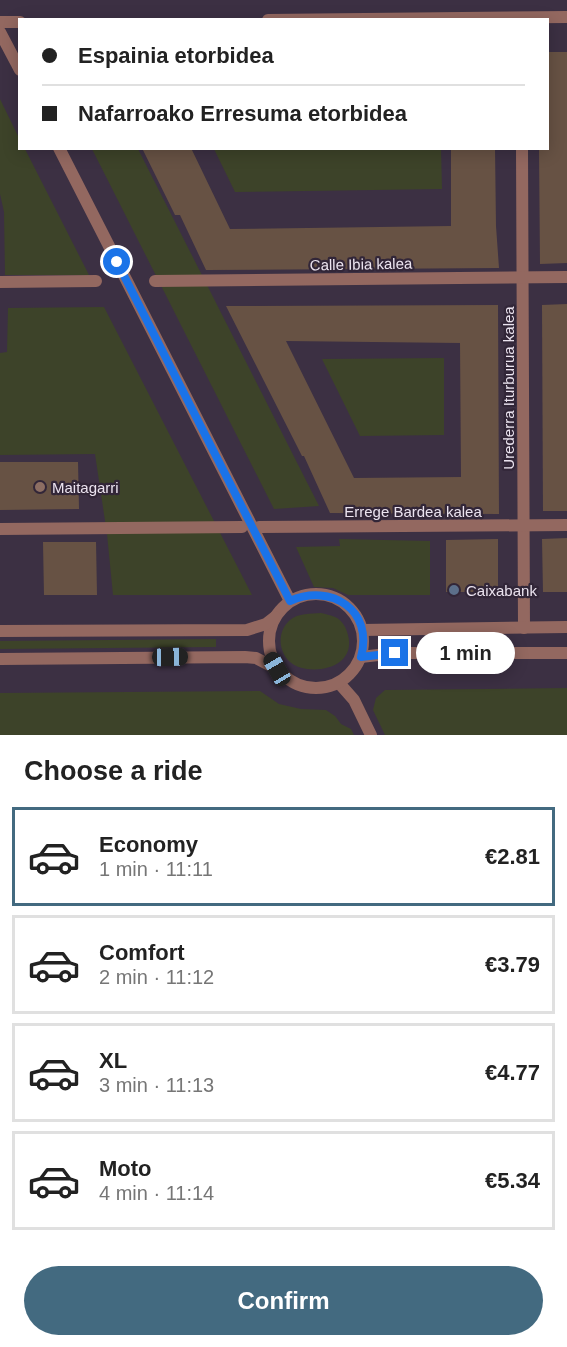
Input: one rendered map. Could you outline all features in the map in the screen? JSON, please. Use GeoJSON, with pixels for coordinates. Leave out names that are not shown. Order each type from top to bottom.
{"type":"FeatureCollection","features":[{"type":"Feature","properties":{"kind":"street"},"geometry":{"type":"LineString","coordinates":[[467,18],[567,17]]}},
{"type":"Feature","properties":{"kind":"street"},"geometry":{"type":"LineString","coordinates":[[0,22],[18,22]]}},
{"type":"Feature","properties":{"kind":"street"},"geometry":{"type":"LineString","coordinates":[[0,32],[18,66]]}},
{"type":"Feature","properties":{"kind":"street"},"geometry":{"type":"LineString","coordinates":[[60,150],[290,601]]}},
{"type":"Feature","properties":{"kind":"street","name":"Urederra Iturburua kalea"},"geometry":{"type":"LineString","coordinates":[[522,150],[524,628]]}},
{"type":"Feature","properties":{"kind":"street","name":"Calle Ibia kalea"},"geometry":{"type":"LineString","coordinates":[[155,281],[567,277]]}},
{"type":"Feature","properties":{"kind":"street"},"geometry":{"type":"LineString","coordinates":[[0,282],[96,281]]}},
{"type":"Feature","properties":{"kind":"street","name":"Errege Bardea kalea"},"geometry":{"type":"LineString","coordinates":[[259,527],[567,525]]}},
{"type":"Feature","properties":{"kind":"street"},"geometry":{"type":"LineString","coordinates":[[0,529],[242,527]]}},
{"type":"Feature","properties":{"kind":"street"},"geometry":{"type":"LineString","coordinates":[[0,631],[247,630],[260,627],[276,616],[290,601],[311,594],[333,597],[346,604],[356,616],[364,643],[361,657],[348,676],[339,683],[323,689],[307,688],[291,683],[277,669],[262,660],[245,657],[0,659]]}},
{"type":"Feature","properties":{"kind":"street"},"geometry":{"type":"LineString","coordinates":[[276,616],[270,627],[268,648],[277,669]]}},
{"type":"Feature","properties":{"kind":"street"},"geometry":{"type":"LineString","coordinates":[[362,630],[567,627]]}},
{"type":"Feature","properties":{"kind":"street"},"geometry":{"type":"LineString","coordinates":[[361,657],[395,653],[567,652]]}},
{"type":"Feature","properties":{"kind":"street"},"geometry":{"type":"LineString","coordinates":[[339,683],[354,700],[371,735]]}},
{"type":"Feature","properties":{"kind":"green space"},"geometry":{"type":"Polygon","coordinates":[[[0,99],[18,136],[18,150],[26,150],[89,275],[5,275],[4,212],[0,194],[0,99]]]}},
{"type":"Feature","properties":{"kind":"green space"},"geometry":{"type":"Polygon","coordinates":[[[93,150],[139,150],[319,506],[274,509],[93,150]]]}},
{"type":"Feature","properties":{"kind":"green space"},"geometry":{"type":"Polygon","coordinates":[[[214,150],[441,150],[442,189],[235,192],[214,150]]]}},
{"type":"Feature","properties":{"kind":"green space"},"geometry":{"type":"Polygon","coordinates":[[[104,307],[252,595],[113,595],[95,454],[0,455],[0,353],[7,352],[8,308],[104,307]]]}},
{"type":"Feature","properties":{"kind":"green space"},"geometry":{"type":"Polygon","coordinates":[[[444,358],[444,435],[360,436],[322,359],[444,358]]]}},
{"type":"Feature","properties":{"kind":"green space"},"geometry":{"type":"Polygon","coordinates":[[[339,539],[430,541],[430,595],[348,595],[333,588],[314,587],[296,547],[340,546],[339,539]]]}},
{"type":"Feature","properties":{"kind":"green space"},"geometry":{"type":"Polygon","coordinates":[[[321,613],[335,617],[343,624],[348,635],[348,652],[338,663],[324,669],[307,669],[296,666],[286,657],[281,647],[283,630],[290,620],[297,616],[321,613]]]}},
{"type":"Feature","properties":{"kind":"green space"},"geometry":{"type":"Polygon","coordinates":[[[216,639],[216,647],[0,649],[0,641],[216,639]]]}},
{"type":"Feature","properties":{"kind":"green space"},"geometry":{"type":"Polygon","coordinates":[[[567,688],[567,735],[385,735],[373,710],[376,698],[385,690],[567,688]]]}},
{"type":"Feature","properties":{"kind":"green space"},"geometry":{"type":"Polygon","coordinates":[[[260,691],[279,704],[301,709],[326,710],[341,724],[351,729],[354,735],[0,735],[0,693],[260,691]]]}},
{"type":"Feature","properties":{"kind":"building"},"geometry":{"type":"Polygon","coordinates":[[[549,52],[567,52],[567,263],[540,264],[539,150],[549,150],[549,52]]]}},
{"type":"Feature","properties":{"kind":"building"},"geometry":{"type":"Polygon","coordinates":[[[143,150],[192,150],[230,229],[451,226],[451,150],[495,150],[499,268],[206,270],[180,215],[175,215],[143,150]]]}},
{"type":"Feature","properties":{"kind":"building"},"geometry":{"type":"Polygon","coordinates":[[[567,304],[567,511],[543,511],[542,305],[567,304]]]}},
{"type":"Feature","properties":{"kind":"building"},"geometry":{"type":"Polygon","coordinates":[[[498,305],[499,514],[330,513],[304,456],[226,306],[498,305]],[[286,341],[354,478],[461,477],[460,343],[286,341]]]}},
{"type":"Feature","properties":{"kind":"building"},"geometry":{"type":"Polygon","coordinates":[[[0,462],[78,462],[79,509],[0,510],[0,462]]]}},
{"type":"Feature","properties":{"kind":"building"},"geometry":{"type":"Polygon","coordinates":[[[567,538],[567,592],[543,592],[542,539],[567,538]]]}},
{"type":"Feature","properties":{"kind":"building"},"geometry":{"type":"Polygon","coordinates":[[[498,539],[498,592],[446,592],[446,540],[498,539]]]}},
{"type":"Feature","properties":{"kind":"building"},"geometry":{"type":"Polygon","coordinates":[[[43,542],[96,542],[97,595],[44,595],[43,542]]]}},
{"type":"Feature","properties":{"kind":"place","name":"Maitagarri"},"geometry":{"type":"Point","coordinates":[40,487]}},
{"type":"Feature","properties":{"kind":"place","name":"Caixabank"},"geometry":{"type":"Point","coordinates":[454,590]}},
{"type":"Feature","properties":{"kind":"route"},"geometry":{"type":"LineString","coordinates":[[117,262],[290,601],[303,595],[318,594],[333,597],[346,604],[356,616],[364,643],[361,657],[395,653]]}}]}
